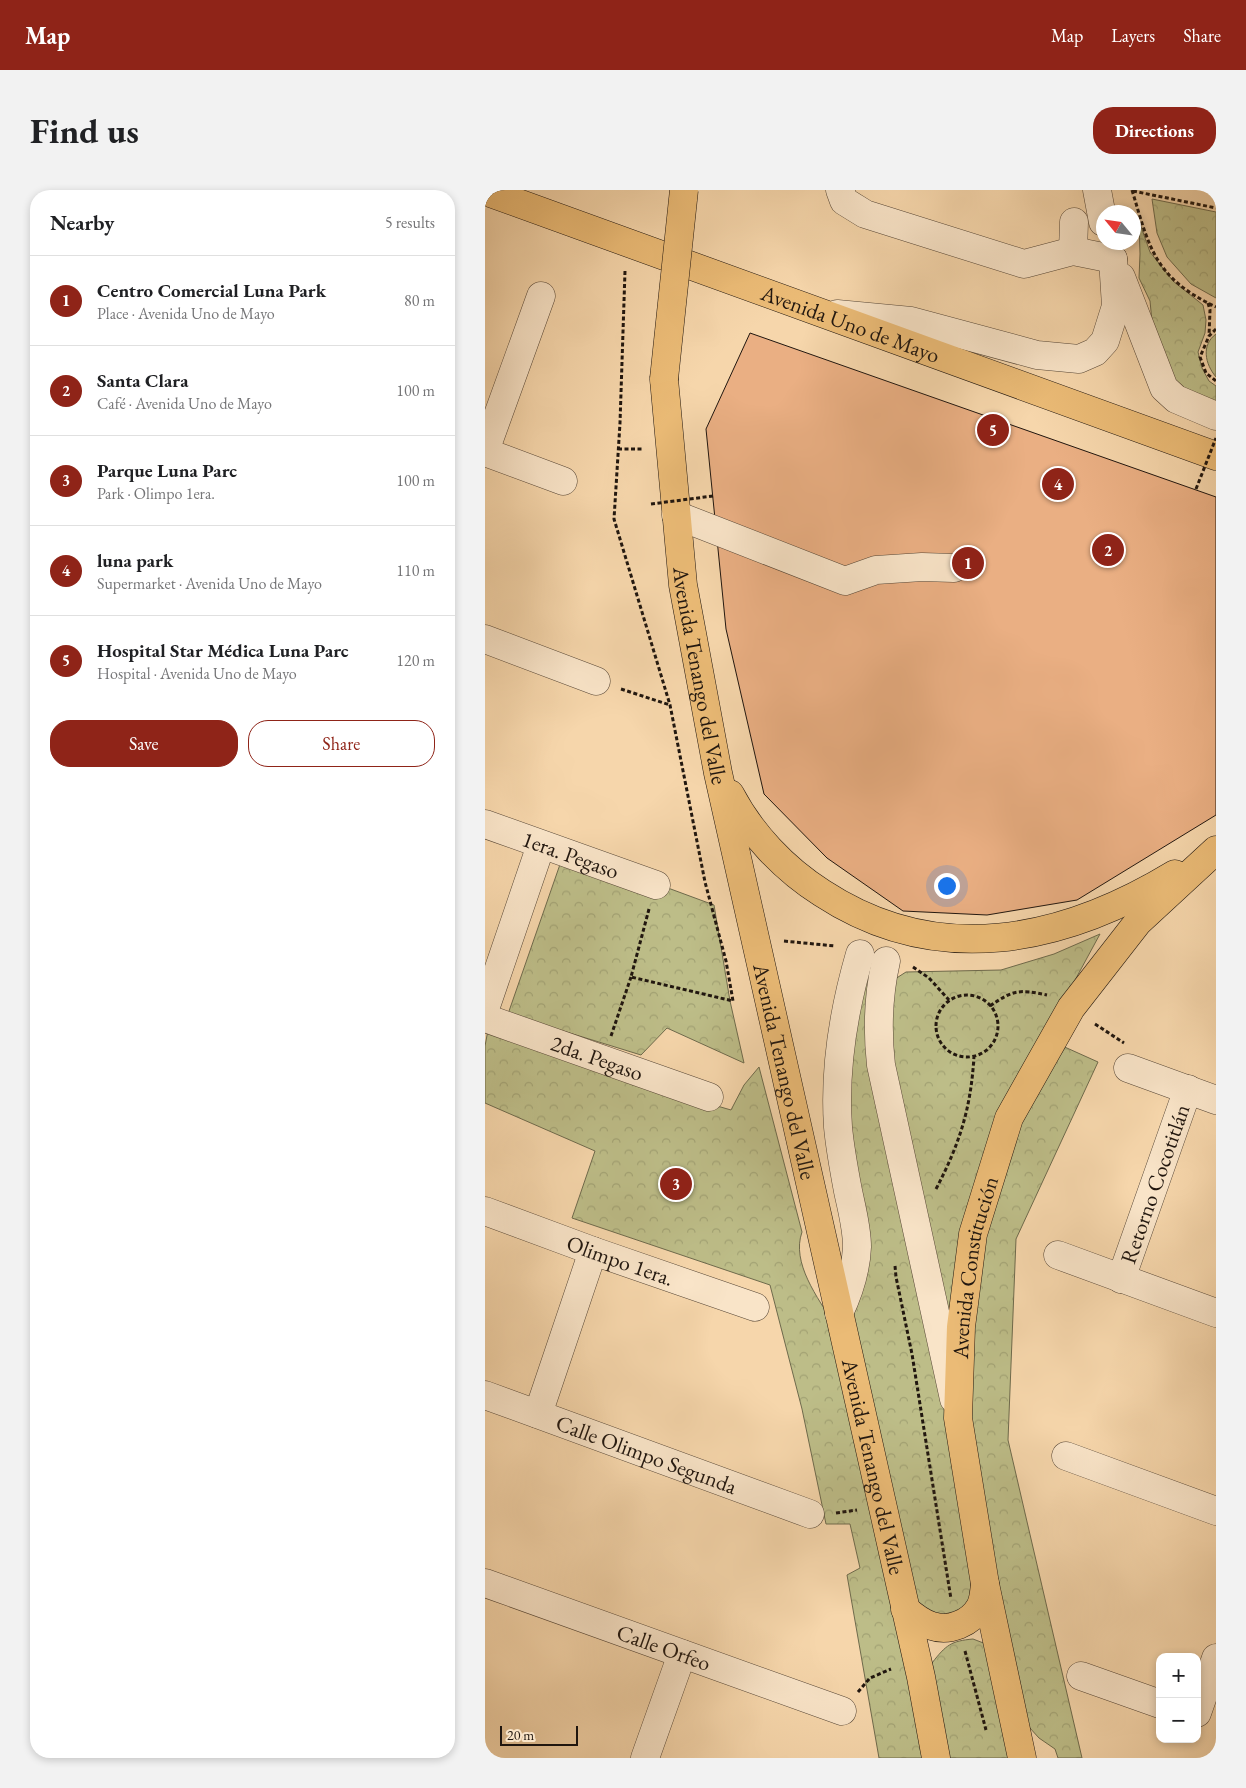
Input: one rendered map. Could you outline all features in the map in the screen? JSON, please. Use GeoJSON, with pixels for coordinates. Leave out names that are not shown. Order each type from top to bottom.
{"type":"FeatureCollection","features":[{"type":"Feature","properties":{"kind":"main road"},"geometry":{"type":"LineString","coordinates":[[545,190],[580,225]]}},
{"type":"Feature","properties":{"kind":"main road","name":"Avenida Tenango del Valle"},"geometry":{"type":"LineString","coordinates":[[684,190],[663,379],[683,585],[718,773],[921,1677],[936,1758]]}},
{"type":"Feature","properties":{"kind":"main road","name":"Avenida Uno de Mayo"},"geometry":{"type":"LineString","coordinates":[[485,191],[1216,456]]}},
{"type":"Feature","properties":{"kind":"main road"},"geometry":{"type":"LineString","coordinates":[[718,773],[748,824],[786,867],[834,902],[861,916],[889,927],[918,935],[953,938],[989,938],[1024,935],[1057,927],[1089,917],[1120,904],[1216,848]]}},
{"type":"Feature","properties":{"kind":"main road","name":"Avenida Constitución"},"geometry":{"type":"LineString","coordinates":[[1022,1758],[985,1584],[958,1418],[961,1327],[973,1234],[1009,1118],[1071,1008],[1138,922],[1216,848]]}},
{"type":"Feature","properties":{"kind":"main road"},"geometry":{"type":"LineString","coordinates":[[905,1609],[922,1622],[932,1626],[942,1628],[964,1623],[980,1607],[984,1596],[985,1584]]}},
{"type":"Feature","properties":{"kind":"main road"},"geometry":{"type":"LineString","coordinates":[[921,1677],[935,1648],[959,1634],[979,1637],[990,1642],[999,1650]]}},
{"type":"Feature","properties":{"kind":"street"},"geometry":{"type":"LineString","coordinates":[[841,190],[844,201],[865,214],[1024,264],[1073,250],[1111,251]]}},
{"type":"Feature","properties":{"kind":"street"},"geometry":{"type":"LineString","coordinates":[[1097,190],[1100,205]]}},
{"type":"Feature","properties":{"kind":"street"},"geometry":{"type":"LineString","coordinates":[[1073,250],[1075,222]]}},
{"type":"Feature","properties":{"kind":"street"},"geometry":{"type":"LineString","coordinates":[[815,312],[911,321],[1037,355],[1079,359],[1095,352],[1105,341],[1117,306],[1111,251]]}},
{"type":"Feature","properties":{"kind":"street"},"geometry":{"type":"LineString","coordinates":[[1111,251],[1164,388],[1176,399],[1216,416]]}},
{"type":"Feature","properties":{"kind":"street"},"geometry":{"type":"LineString","coordinates":[[541,296],[485,452],[563,481]]}},
{"type":"Feature","properties":{"kind":"street"},"geometry":{"type":"LineString","coordinates":[[676,515],[845,581],[877,570],[922,567],[954,568]]}},
{"type":"Feature","properties":{"kind":"street"},"geometry":{"type":"LineString","coordinates":[[485,639],[596,681]]}},
{"type":"Feature","properties":{"kind":"street","name":"1era. Pegaso"},"geometry":{"type":"LineString","coordinates":[[485,824],[656,885]]}},
{"type":"Feature","properties":{"kind":"street"},"geometry":{"type":"LineString","coordinates":[[485,1010],[541,845]]}},
{"type":"Feature","properties":{"kind":"street"},"geometry":{"type":"LineString","coordinates":[[839,1313],[847,1296],[854,1271],[857,1247],[855,1224],[841,1154],[838,1126],[838,1088],[847,1010],[853,979],[873,957],[880,993],[878,1041],[881,1065],[958,1418]]}},
{"type":"Feature","properties":{"kind":"street","name":"2da. Pegaso"},"geometry":{"type":"LineString","coordinates":[[485,1018],[709,1096]]}},
{"type":"Feature","properties":{"kind":"street"},"geometry":{"type":"LineString","coordinates":[[1128,1068],[1216,1100]]}},
{"type":"Feature","properties":{"kind":"street","name":"Retorno Cocotitlán"},"geometry":{"type":"LineString","coordinates":[[1121,1279],[1188,1089]]}},
{"type":"Feature","properties":{"kind":"street","name":"Olimpo 1era."},"geometry":{"type":"LineString","coordinates":[[485,1211],[593,1251],[755,1307]]}},
{"type":"Feature","properties":{"kind":"street"},"geometry":{"type":"LineString","coordinates":[[538,1414],[593,1251]]}},
{"type":"Feature","properties":{"kind":"street"},"geometry":{"type":"LineString","coordinates":[[1058,1255],[1216,1313]]}},
{"type":"Feature","properties":{"kind":"street","name":"Calle Olimpo Segunda"},"geometry":{"type":"LineString","coordinates":[[485,1395],[810,1514]]}},
{"type":"Feature","properties":{"kind":"street"},"geometry":{"type":"LineString","coordinates":[[1066,1456],[1216,1512]]}},
{"type":"Feature","properties":{"kind":"street","name":"Calle Orfeo"},"geometry":{"type":"LineString","coordinates":[[485,1583],[842,1711]]}},
{"type":"Feature","properties":{"kind":"street"},"geometry":{"type":"LineString","coordinates":[[645,1758],[682,1654]]}},
{"type":"Feature","properties":{"kind":"street"},"geometry":{"type":"LineString","coordinates":[[1201,1701],[1216,1658]]}},
{"type":"Feature","properties":{"kind":"street"},"geometry":{"type":"LineString","coordinates":[[1081,1676],[1156,1703]]}},
{"type":"Feature","properties":{"kind":"street"},"geometry":{"type":"LineString","coordinates":[[1201,1718],[1216,1724]]}},
{"type":"Feature","properties":{"kind":"path"},"geometry":{"type":"LineString","coordinates":[[1216,208],[1133,191],[1146,237],[1161,268],[1179,286],[1216,307]]}},
{"type":"Feature","properties":{"kind":"path"},"geometry":{"type":"LineString","coordinates":[[627,242],[614,519],[670,705],[705,882],[726,961],[733,1001],[631,977]]}},
{"type":"Feature","properties":{"kind":"path"},"geometry":{"type":"LineString","coordinates":[[1208,303],[1210,310],[1209,336],[1200,358],[1206,373],[1216,381]]}},
{"type":"Feature","properties":{"kind":"path"},"geometry":{"type":"LineString","coordinates":[[1209,336],[1216,329]]}},
{"type":"Feature","properties":{"kind":"path"},"geometry":{"type":"LineString","coordinates":[[1196,489],[1216,438]]}},
{"type":"Feature","properties":{"kind":"path"},"geometry":{"type":"LineString","coordinates":[[618,449],[645,449]]}},
{"type":"Feature","properties":{"kind":"path"},"geometry":{"type":"LineString","coordinates":[[651,504],[713,496]]}},
{"type":"Feature","properties":{"kind":"path"},"geometry":{"type":"LineString","coordinates":[[596,681],[670,705]]}},
{"type":"Feature","properties":{"kind":"path"},"geometry":{"type":"LineString","coordinates":[[603,1060],[631,977],[656,885]]}},
{"type":"Feature","properties":{"kind":"path"},"geometry":{"type":"LineString","coordinates":[[990,1006],[1006,995],[1025,990],[1050,995]]}},
{"type":"Feature","properties":{"kind":"path"},"geometry":{"type":"LineString","coordinates":[[970,995],[981,998],[990,1006],[998,1024],[996,1035],[984,1052],[974,1056],[963,1057],[953,1054],[944,1047],[938,1038],[936,1023],[942,1008],[949,1000],[959,996],[970,995]]}},
{"type":"Feature","properties":{"kind":"path"},"geometry":{"type":"LineString","coordinates":[[810,1514],[845,1513],[882,1505]]}},
{"type":"Feature","properties":{"kind":"path"},"geometry":{"type":"LineString","coordinates":[[842,1711],[870,1678],[891,1669],[915,1650]]}},
{"type":"Feature","properties":{"kind":"green space"},"geometry":{"type":"Polygon","coordinates":[[[1152,199],[1216,212],[1216,298],[1191,284],[1167,257],[1157,233],[1152,199]]]}},
{"type":"Feature","properties":{"kind":"green space"},"geometry":{"type":"Polygon","coordinates":[[[1141,227],[1150,252],[1173,281],[1203,305],[1206,320],[1205,333],[1198,352],[1202,368],[1209,381],[1216,386],[1216,415],[1167,378],[1154,342],[1150,301],[1139,278],[1141,227]]]}},
{"type":"Feature","properties":{"kind":"green space"},"geometry":{"type":"Polygon","coordinates":[[[1216,334],[1216,377],[1209,366],[1206,355],[1208,344],[1216,334]]]}},
{"type":"Feature","properties":{"kind":"green space"},"geometry":{"type":"Polygon","coordinates":[[[565,850],[714,905],[730,1001],[744,1063],[667,1028],[641,1055],[508,1014],[565,850]]]}},
{"type":"Feature","properties":{"kind":"green space"},"geometry":{"type":"Polygon","coordinates":[[[1100,934],[1003,1113],[954,1368],[888,1036],[895,979],[906,972],[1001,970],[1054,954],[1100,934]]]}},
{"type":"Feature","properties":{"kind":"green space"},"geometry":{"type":"Polygon","coordinates":[[[865,972],[874,976],[951,1412],[974,1558],[968,1610],[922,1622],[852,1319],[844,1091],[865,972]]]}},
{"type":"Feature","properties":{"kind":"green space"},"geometry":{"type":"Polygon","coordinates":[[[488,1030],[617,1077],[731,1110],[744,1085],[759,1067],[802,1232],[800,1256],[803,1268],[814,1292],[834,1324],[927,1758],[879,1758],[847,1575],[860,1568],[850,1524],[826,1524],[802,1409],[770,1285],[572,1218],[595,1151],[485,1103],[485,1046],[488,1030]]]}},
{"type":"Feature","properties":{"kind":"green space"},"geometry":{"type":"Polygon","coordinates":[[[1058,1044],[1098,1062],[1016,1239],[1008,1440],[1082,1758],[1058,1758],[1055,1749],[1039,1738],[1029,1727],[965,1424],[975,1264],[1014,1119],[1058,1044]]]}},
{"type":"Feature","properties":{"kind":"green space"},"geometry":{"type":"Polygon","coordinates":[[[973,1639],[986,1644],[1017,1758],[948,1758],[932,1663],[949,1645],[973,1639]]]}},
{"type":"Feature","properties":{"kind":"building"},"geometry":{"type":"Polygon","coordinates":[[[750,333],[1216,497],[1216,815],[1077,900],[987,915],[903,911],[827,858],[764,794],[726,629],[706,429],[750,333]]]}},
{"type":"Feature","properties":{"kind":"place","name":"Hospital Star Médica Luna Parc"},"geometry":{"type":"Point","coordinates":[993,430]}},
{"type":"Feature","properties":{"kind":"place","name":"luna park"},"geometry":{"type":"Point","coordinates":[1058,484]}},
{"type":"Feature","properties":{"kind":"place","name":"Santa Clara"},"geometry":{"type":"Point","coordinates":[1108,550]}},
{"type":"Feature","properties":{"kind":"place","name":"Centro Comercial Luna Park"},"geometry":{"type":"Point","coordinates":[968,563]}},
{"type":"Feature","properties":{"kind":"place","name":"Parque Luna Parc"},"geometry":{"type":"Point","coordinates":[676,1184]}}]}
